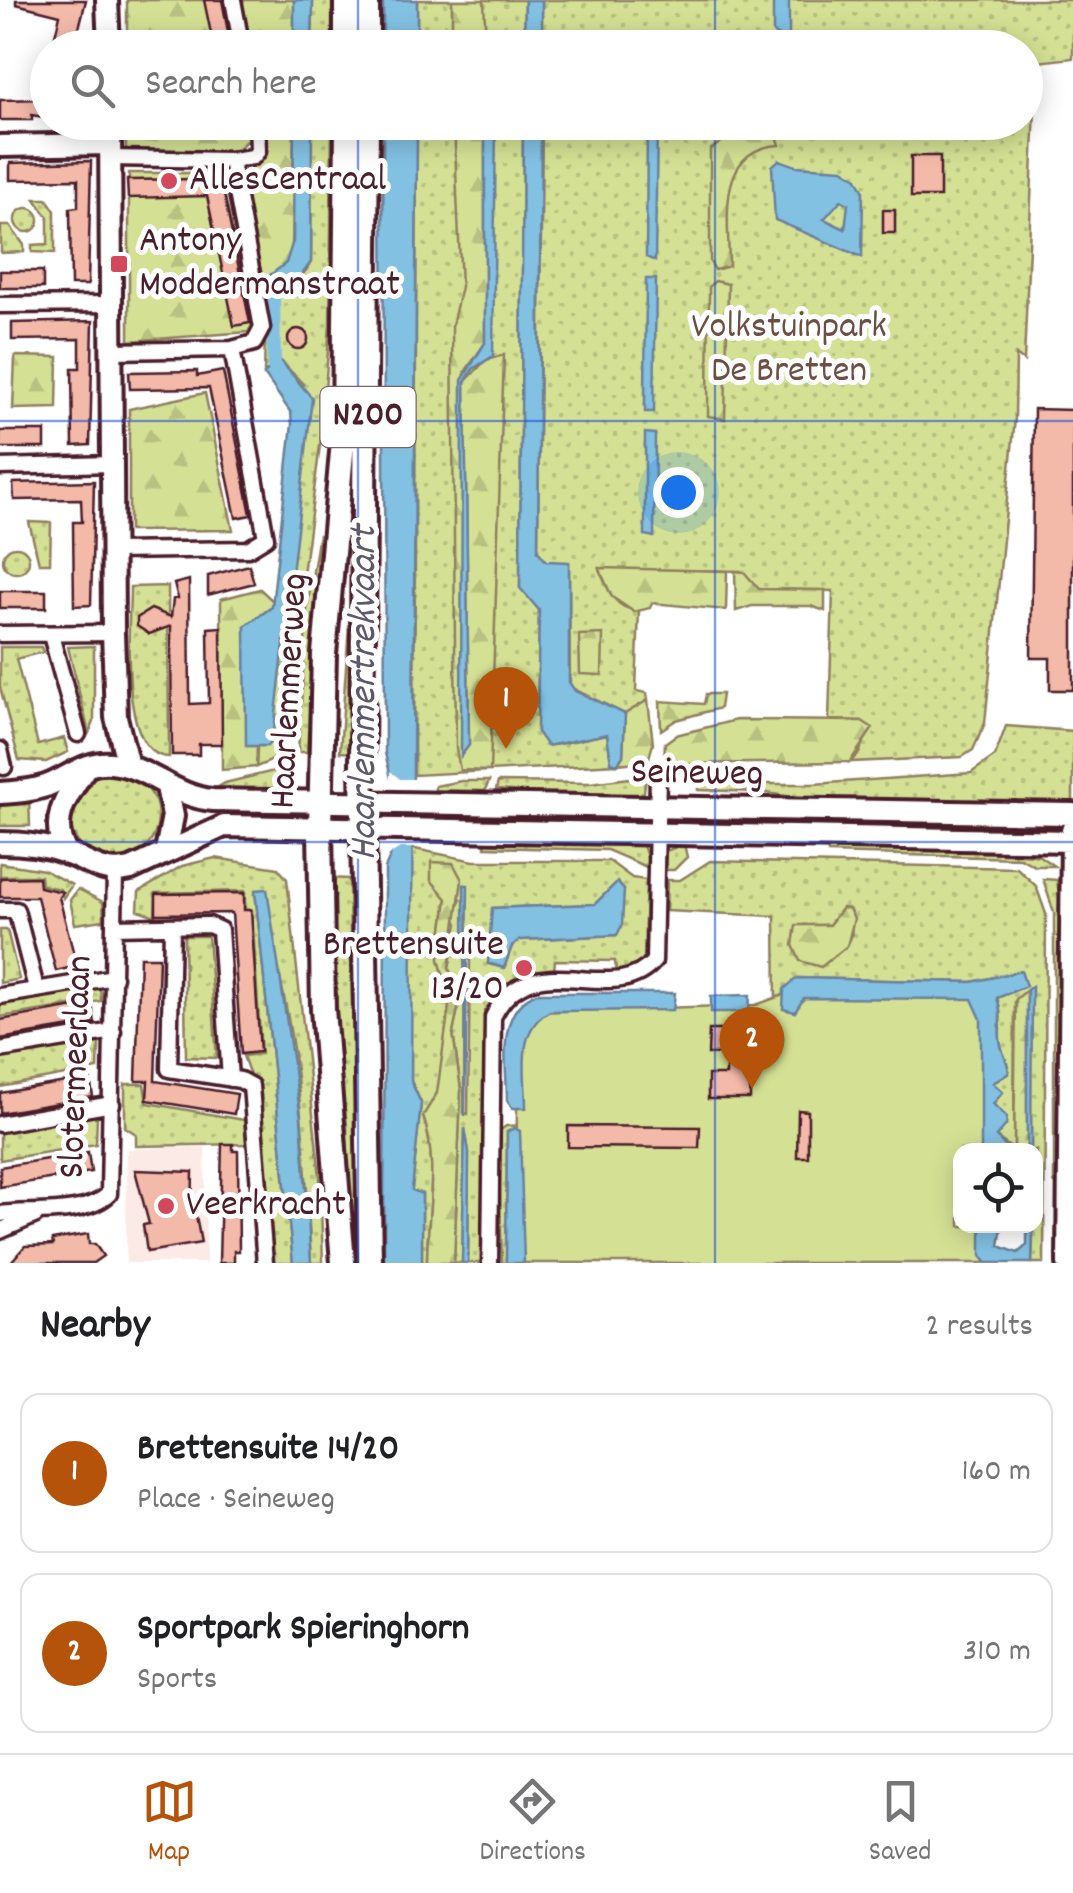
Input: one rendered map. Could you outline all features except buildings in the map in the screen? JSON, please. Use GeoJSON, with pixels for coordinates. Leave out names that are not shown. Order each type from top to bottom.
{"type":"FeatureCollection","features":[{"type":"Feature","properties":{"kind":"main road"},"geometry":{"type":"LineString","coordinates":[[107,0],[108,30]]}},
{"type":"Feature","properties":{"kind":"main road"},"geometry":{"type":"LineString","coordinates":[[346,0],[346,30]]}},
{"type":"Feature","properties":{"kind":"main road"},"geometry":{"type":"LineString","coordinates":[[367,0],[367,30]]}},
{"type":"Feature","properties":{"kind":"main road"},"geometry":{"type":"LineString","coordinates":[[110,140],[116,716],[128,766]]}},
{"type":"Feature","properties":{"kind":"main road","name":"Haarlemmerweg"},"geometry":{"type":"LineString","coordinates":[[343,1263],[323,1010],[320,800],[324,654],[345,399],[347,140]]}},
{"type":"Feature","properties":{"kind":"main road","name":"Haarlemmerweg"},"geometry":{"type":"LineString","coordinates":[[368,140],[362,829],[370,1263]]}},
{"type":"Feature","properties":{"kind":"main road"},"geometry":{"type":"LineString","coordinates":[[0,146],[110,151]]}},
{"type":"Feature","properties":{"kind":"main road"},"geometry":{"type":"LineString","coordinates":[[67,854],[58,836],[58,819],[94,764],[116,716]]}},
{"type":"Feature","properties":{"kind":"main road"},"geometry":{"type":"LineString","coordinates":[[0,793],[44,786],[94,764],[128,766],[167,787],[173,816],[166,851],[132,869],[115,872],[97,869],[67,854],[0,843]]}},
{"type":"Feature","properties":{"kind":"main road","name":"Seineweg"},"geometry":{"type":"LineString","coordinates":[[167,787],[203,799],[658,809],[1072,829]]}},
{"type":"Feature","properties":{"kind":"main road","name":"Seineweg"},"geometry":{"type":"LineString","coordinates":[[166,851],[224,826],[657,836],[1072,829]]}},
{"type":"Feature","properties":{"kind":"main road"},"geometry":{"type":"LineString","coordinates":[[1068,1263],[1072,829]]}},
{"type":"Feature","properties":{"kind":"street"},"geometry":{"type":"LineString","coordinates":[[233,0],[239,30]]}},
{"type":"Feature","properties":{"kind":"street"},"geometry":{"type":"LineString","coordinates":[[110,151],[231,160],[253,157],[258,140]]}},
{"type":"Feature","properties":{"kind":"street"},"geometry":{"type":"LineString","coordinates":[[111,352],[232,350],[254,343],[262,320],[231,160]]}},
{"type":"Feature","properties":{"kind":"street"},"geometry":{"type":"LineString","coordinates":[[0,304],[111,304]]}},
{"type":"Feature","properties":{"kind":"street"},"geometry":{"type":"LineString","coordinates":[[113,551],[248,548],[266,538],[267,524],[232,350]]}},
{"type":"Feature","properties":{"kind":"street"},"geometry":{"type":"LineString","coordinates":[[0,467],[112,464]]}},
{"type":"Feature","properties":{"kind":"street"},"geometry":{"type":"LineString","coordinates":[[0,634],[114,633]]}},
{"type":"Feature","properties":{"kind":"street"},"geometry":{"type":"LineString","coordinates":[[51,634],[78,734]]}},
{"type":"Feature","properties":{"kind":"street"},"geometry":{"type":"LineString","coordinates":[[0,750],[4,767]]}},
{"type":"Feature","properties":{"kind":"street"},"geometry":{"type":"LineString","coordinates":[[657,836],[658,776]]}},
{"type":"Feature","properties":{"kind":"street","name":"Seineweg"},"geometry":{"type":"LineString","coordinates":[[490,1263],[493,1016],[502,999],[528,981],[633,978],[643,974],[654,961],[657,836]]}},
{"type":"Feature","properties":{"kind":"street","name":"Slotermeerlaan"},"geometry":{"type":"LineString","coordinates":[[0,1214],[42,1212],[100,1201],[109,1194],[115,872]]}},
{"type":"Feature","properties":{"kind":"street"},"geometry":{"type":"LineString","coordinates":[[0,910],[16,910],[36,988]]}},
{"type":"Feature","properties":{"kind":"street"},"geometry":{"type":"LineString","coordinates":[[172,926],[169,1069],[251,1086],[265,1263]]}},
{"type":"Feature","properties":{"kind":"street"},"geometry":{"type":"LineString","coordinates":[[114,927],[215,926],[222,935],[230,1079]]}},
{"type":"Feature","properties":{"kind":"street"},"geometry":{"type":"LineString","coordinates":[[0,996],[114,977]]}},
{"type":"Feature","properties":{"kind":"street"},"geometry":{"type":"LineString","coordinates":[[0,1050],[113,1031]]}},
{"type":"Feature","properties":{"kind":"street"},"geometry":{"type":"LineString","coordinates":[[0,1124],[112,1104]]}},
{"type":"Feature","properties":{"kind":"street","name":"Slotermeerlaan"},"geometry":{"type":"LineString","coordinates":[[0,1230],[42,1212]]}},
{"type":"Feature","properties":{"kind":"shaded area","name":"Veerkracht"},"geometry":{"type":"Polygon","coordinates":[[[205,1147],[206,1263],[126,1263],[127,1149],[205,1147]]]}},
{"type":"Feature","properties":{"kind":"green space"},"geometry":{"type":"Polygon","coordinates":[[[127,0],[220,0],[226,30],[127,30],[127,0]]]}},
{"type":"Feature","properties":{"kind":"green space"},"geometry":{"type":"Polygon","coordinates":[[[237,0],[294,0],[294,30],[243,30],[237,0]]]}},
{"type":"Feature","properties":{"kind":"green space"},"geometry":{"type":"Polygon","coordinates":[[[313,0],[332,0],[332,30],[312,30],[313,0]]]}},
{"type":"Feature","properties":{"kind":"green space"},"geometry":{"type":"Polygon","coordinates":[[[417,0],[525,0],[524,30],[417,30],[417,0]]]}},
{"type":"Feature","properties":{"kind":"green space"},"geometry":{"type":"Polygon","coordinates":[[[452,0],[484,0],[485,30],[452,30],[452,0]]]}},
{"type":"Feature","properties":{"kind":"green space","name":"Volkstuinpark De Bretten"},"geometry":{"type":"Polygon","coordinates":[[[542,0],[1073,0],[1073,58],[1043,61],[1043,30],[542,30],[542,0]]]}},
{"type":"Feature","properties":{"kind":"green space"},"geometry":{"type":"Polygon","coordinates":[[[126,140],[247,140],[234,153],[126,150],[126,140]]]}},
{"type":"Feature","properties":{"kind":"green space"},"geometry":{"type":"Polygon","coordinates":[[[264,140],[294,140],[292,250],[286,263],[264,284],[240,180],[266,155],[264,140]]]}},
{"type":"Feature","properties":{"kind":"green space"},"geometry":{"type":"Polygon","coordinates":[[[312,140],[332,140],[330,324],[322,430],[280,749],[271,761],[256,767],[257,746],[267,746],[303,384],[279,359],[264,374],[266,294],[292,284],[311,262],[312,140]]]}},
{"type":"Feature","properties":{"kind":"green space"},"geometry":{"type":"Polygon","coordinates":[[[417,140],[523,140],[520,587],[539,610],[537,732],[554,745],[607,734],[611,761],[617,764],[414,775],[417,140]]]}},
{"type":"Feature","properties":{"kind":"green space"},"geometry":{"type":"Polygon","coordinates":[[[455,140],[485,140],[485,343],[465,372],[462,754],[469,745],[465,382],[486,360],[504,355],[490,771],[460,770],[456,749],[452,325],[461,287],[455,140]]]}},
{"type":"Feature","properties":{"kind":"green space","name":"Volkstuinpark De Bretten"},"geometry":{"type":"Polygon","coordinates":[[[542,140],[1034,140],[1024,361],[1016,355],[1015,418],[985,723],[973,750],[962,757],[850,762],[860,752],[866,727],[862,721],[829,720],[833,591],[758,589],[741,571],[599,569],[618,603],[639,609],[636,691],[647,693],[648,700],[625,714],[570,687],[569,563],[545,561],[538,551],[542,140]]]}},
{"type":"Feature","properties":{"kind":"green space"},"geometry":{"type":"Polygon","coordinates":[[[724,140],[778,140],[780,145],[759,149],[735,172],[728,208],[729,266],[715,270],[710,262],[710,150],[724,140]]]}},
{"type":"Feature","properties":{"kind":"green space"},"geometry":{"type":"Polygon","coordinates":[[[129,173],[220,173],[252,325],[248,332],[129,341],[129,173]]]}},
{"type":"Feature","properties":{"kind":"green space"},"geometry":{"type":"Polygon","coordinates":[[[35,199],[47,199],[55,211],[55,253],[32,252],[32,245],[48,244],[48,217],[35,199]]]}},
{"type":"Feature","properties":{"kind":"green space"},"geometry":{"type":"Polygon","coordinates":[[[27,208],[36,211],[36,229],[27,232],[18,229],[15,220],[18,211],[27,208]]]}},
{"type":"Feature","properties":{"kind":"green space"},"geometry":{"type":"Polygon","coordinates":[[[1,226],[10,226],[24,245],[24,252],[1,253],[1,226]]]}},
{"type":"Feature","properties":{"kind":"green space"},"geometry":{"type":"Polygon","coordinates":[[[715,281],[728,284],[725,419],[708,416],[709,286],[715,281]]]}},
{"type":"Feature","properties":{"kind":"green space"},"geometry":{"type":"Polygon","coordinates":[[[15,356],[58,357],[57,408],[13,409],[15,356]]]}},
{"type":"Feature","properties":{"kind":"green space"},"geometry":{"type":"Polygon","coordinates":[[[205,393],[233,530],[129,531],[129,409],[205,393]]]}},
{"type":"Feature","properties":{"kind":"green space"},"geometry":{"type":"Polygon","coordinates":[[[29,522],[51,523],[50,563],[39,563],[29,522]]]}},
{"type":"Feature","properties":{"kind":"green space"},"geometry":{"type":"Polygon","coordinates":[[[319,534],[307,752],[298,752],[307,609],[319,534]]]}},
{"type":"Feature","properties":{"kind":"green space"},"geometry":{"type":"Polygon","coordinates":[[[355,541],[355,753],[340,752],[355,541]]]}},
{"type":"Feature","properties":{"kind":"green space"},"geometry":{"type":"Polygon","coordinates":[[[16,547],[25,551],[29,560],[25,569],[16,573],[7,569],[3,560],[7,551],[16,547]]]}},
{"type":"Feature","properties":{"kind":"green space"},"geometry":{"type":"Polygon","coordinates":[[[599,568],[727,571],[726,610],[652,603],[650,608],[634,612],[612,597],[599,568]]]}},
{"type":"Feature","properties":{"kind":"green space"},"geometry":{"type":"Polygon","coordinates":[[[735,571],[744,572],[759,589],[825,590],[825,611],[811,606],[752,606],[736,611],[735,571]]]}},
{"type":"Feature","properties":{"kind":"green space"},"geometry":{"type":"Polygon","coordinates":[[[168,586],[169,757],[152,751],[141,735],[134,713],[129,657],[130,587],[168,586]]]}},
{"type":"Feature","properties":{"kind":"green space"},"geometry":{"type":"Polygon","coordinates":[[[260,589],[273,601],[272,607],[245,626],[247,746],[257,746],[256,767],[222,770],[221,599],[260,589]]]}},
{"type":"Feature","properties":{"kind":"green space"},"geometry":{"type":"Polygon","coordinates":[[[603,634],[602,675],[580,674],[579,635],[603,634]]]}},
{"type":"Feature","properties":{"kind":"green space"},"geometry":{"type":"Polygon","coordinates":[[[94,646],[94,722],[89,733],[68,647],[94,646]]]}},
{"type":"Feature","properties":{"kind":"green space"},"geometry":{"type":"Polygon","coordinates":[[[0,647],[41,647],[43,652],[16,659],[38,745],[64,738],[68,752],[46,762],[19,760],[0,687],[0,647]]]}},
{"type":"Feature","properties":{"kind":"green space"},"geometry":{"type":"Polygon","coordinates":[[[706,694],[722,694],[720,708],[676,720],[661,730],[660,701],[704,704],[706,694]]]}},
{"type":"Feature","properties":{"kind":"green space"},"geometry":{"type":"Polygon","coordinates":[[[648,700],[653,744],[648,761],[617,764],[623,756],[625,714],[648,700]]]}},
{"type":"Feature","properties":{"kind":"green space"},"geometry":{"type":"Polygon","coordinates":[[[736,720],[862,721],[873,728],[850,762],[672,764],[664,759],[665,743],[676,735],[736,720]]]}},
{"type":"Feature","properties":{"kind":"green space"},"geometry":{"type":"Polygon","coordinates":[[[1006,726],[1073,731],[1073,806],[827,802],[760,792],[698,790],[698,784],[813,784],[971,773],[995,756],[1006,726]]]}},
{"type":"Feature","properties":{"kind":"green space"},"geometry":{"type":"Polygon","coordinates":[[[286,768],[286,792],[205,795],[225,783],[286,768]]]}},
{"type":"Feature","properties":{"kind":"green space"},"geometry":{"type":"Polygon","coordinates":[[[114,773],[145,786],[158,817],[145,848],[114,861],[83,848],[70,817],[83,786],[114,773]]]}},
{"type":"Feature","properties":{"kind":"green space"},"geometry":{"type":"Polygon","coordinates":[[[646,776],[644,792],[629,799],[496,790],[498,782],[590,783],[646,776]]]}},
{"type":"Feature","properties":{"kind":"green space"},"geometry":{"type":"Polygon","coordinates":[[[489,781],[485,791],[435,790],[435,786],[489,781]]]}},
{"type":"Feature","properties":{"kind":"green space"},"geometry":{"type":"Polygon","coordinates":[[[29,796],[30,826],[0,826],[0,802],[29,796]]]}},
{"type":"Feature","properties":{"kind":"green space"},"geometry":{"type":"Polygon","coordinates":[[[697,817],[1054,823],[1054,833],[697,828],[697,817]]]}},
{"type":"Feature","properties":{"kind":"green space"},"geometry":{"type":"Polygon","coordinates":[[[486,838],[627,840],[643,845],[651,869],[607,850],[485,847],[486,838]]]}},
{"type":"Feature","properties":{"kind":"green space"},"geometry":{"type":"Polygon","coordinates":[[[684,844],[687,857],[674,870],[665,870],[666,851],[684,844]]]}},
{"type":"Feature","properties":{"kind":"green space"},"geometry":{"type":"Polygon","coordinates":[[[856,845],[1038,855],[1054,866],[1035,866],[1020,858],[828,853],[828,849],[856,845]]]}},
{"type":"Feature","properties":{"kind":"green space"},"geometry":{"type":"Polygon","coordinates":[[[410,848],[474,861],[609,861],[632,878],[646,880],[644,962],[631,971],[616,970],[615,961],[555,960],[554,971],[528,973],[506,986],[489,976],[484,989],[498,993],[489,1012],[488,1042],[484,1044],[486,1263],[468,1263],[469,1152],[465,1129],[462,1263],[454,1263],[461,1090],[453,1033],[459,1004],[449,968],[458,924],[454,915],[461,899],[432,862],[431,880],[447,898],[439,959],[450,999],[438,1093],[423,1116],[431,1170],[427,1263],[422,1263],[422,1194],[411,1190],[421,1103],[411,1081],[410,848]],[[617,882],[595,904],[493,908],[488,964],[504,968],[512,946],[520,940],[617,935],[624,890],[617,882]],[[465,885],[464,1113],[468,1114],[470,960],[465,885]]]}},
{"type":"Feature","properties":{"kind":"green space"},"geometry":{"type":"Polygon","coordinates":[[[215,858],[278,868],[287,879],[320,1177],[323,1263],[311,1263],[302,1121],[290,1027],[255,890],[293,1263],[270,1263],[254,1086],[243,1056],[261,1054],[252,910],[245,910],[245,891],[156,893],[155,916],[138,910],[139,892],[182,866],[215,858]]]}},
{"type":"Feature","properties":{"kind":"green space"},"geometry":{"type":"Polygon","coordinates":[[[710,861],[1017,868],[1036,886],[1046,914],[1044,1263],[1032,1263],[1033,1233],[1043,1233],[1043,1143],[1031,1143],[1031,987],[1015,1001],[1014,1143],[1004,1143],[996,1137],[993,1083],[1009,1073],[1001,1044],[997,998],[1025,986],[1021,972],[972,982],[797,978],[783,1003],[776,1003],[775,916],[666,911],[667,880],[680,880],[710,861]],[[842,908],[829,925],[815,925],[847,946],[852,935],[849,909],[842,908]]]}},
{"type":"Feature","properties":{"kind":"green space"},"geometry":{"type":"Polygon","coordinates":[[[431,862],[453,863],[462,880],[449,968],[459,1004],[453,1033],[461,1090],[454,1263],[427,1263],[431,1170],[423,1116],[437,1093],[450,999],[439,959],[447,899],[431,880],[431,862]]]}},
{"type":"Feature","properties":{"kind":"green space"},"geometry":{"type":"Polygon","coordinates":[[[0,863],[44,870],[72,885],[63,898],[60,889],[41,885],[40,876],[0,876],[0,863]]]}},
{"type":"Feature","properties":{"kind":"green space"},"geometry":{"type":"Polygon","coordinates":[[[326,878],[349,879],[363,1263],[350,1263],[347,1125],[330,997],[326,878]]]}},
{"type":"Feature","properties":{"kind":"green space"},"geometry":{"type":"Polygon","coordinates":[[[1043,879],[1057,880],[1061,912],[1059,1187],[1054,1182],[1054,913],[1043,879]]]}},
{"type":"Feature","properties":{"kind":"green space"},"geometry":{"type":"Polygon","coordinates":[[[78,889],[103,902],[104,920],[75,924],[70,900],[78,889]]]}},
{"type":"Feature","properties":{"kind":"green space"},"geometry":{"type":"Polygon","coordinates":[[[842,908],[849,909],[854,919],[847,946],[821,967],[800,961],[793,945],[796,925],[829,925],[842,908]]]}},
{"type":"Feature","properties":{"kind":"green space"},"geometry":{"type":"Polygon","coordinates":[[[0,930],[7,930],[19,979],[0,983],[0,930]]]}},
{"type":"Feature","properties":{"kind":"green space"},"geometry":{"type":"Polygon","coordinates":[[[184,936],[208,936],[217,1058],[186,1057],[184,936]]]}},
{"type":"Feature","properties":{"kind":"green space"},"geometry":{"type":"Polygon","coordinates":[[[100,985],[101,1001],[0,1017],[0,1001],[100,985]]]}},
{"type":"Feature","properties":{"kind":"green space"},"geometry":{"type":"Polygon","coordinates":[[[1027,990],[1027,1143],[1014,1143],[1016,999],[1027,990]]]}},
{"type":"Feature","properties":{"kind":"green space"},"geometry":{"type":"Polygon","coordinates":[[[794,991],[972,992],[986,1007],[986,1143],[953,1143],[953,1233],[986,1233],[985,1263],[515,1263],[518,1028],[531,1012],[756,1005],[794,991]]]}},
{"type":"Feature","properties":{"kind":"green space"},"geometry":{"type":"Polygon","coordinates":[[[99,1043],[98,1069],[0,1087],[0,1058],[99,1043]]]}},
{"type":"Feature","properties":{"kind":"green space"},"geometry":{"type":"Polygon","coordinates":[[[125,1084],[144,1084],[147,1103],[244,1120],[246,1144],[136,1146],[136,1134],[125,1127],[125,1084]]]}},
{"type":"Feature","properties":{"kind":"green space"},"geometry":{"type":"Polygon","coordinates":[[[97,1115],[96,1144],[0,1160],[0,1132],[97,1115]]]}},
{"type":"Feature","properties":{"kind":"green space"},"geometry":{"type":"Polygon","coordinates":[[[525,1125],[524,1151],[507,1133],[506,1263],[502,1263],[498,1132],[506,1126],[525,1125]]]}},
{"type":"Feature","properties":{"kind":"water"},"geometry":{"type":"Polygon","coordinates":[[[294,0],[313,0],[312,30],[294,30],[294,0]]]}},
{"type":"Feature","properties":{"kind":"water"},"geometry":{"type":"Polygon","coordinates":[[[383,0],[417,0],[417,30],[383,30],[383,0]]]}},
{"type":"Feature","properties":{"kind":"water"},"geometry":{"type":"Polygon","coordinates":[[[525,0],[542,0],[542,30],[524,30],[525,0]]]}},
{"type":"Feature","properties":{"kind":"water"},"geometry":{"type":"Polygon","coordinates":[[[773,0],[789,0],[789,30],[773,30],[773,0]]]}},
{"type":"Feature","properties":{"kind":"water"},"geometry":{"type":"Polygon","coordinates":[[[294,140],[312,140],[311,262],[300,277],[268,295],[265,279],[286,263],[293,241],[294,140]]]}},
{"type":"Feature","properties":{"kind":"water"},"geometry":{"type":"Polygon","coordinates":[[[383,140],[417,140],[411,1081],[421,1103],[412,1190],[422,1194],[422,1263],[384,1263],[385,868],[396,826],[385,753],[383,140]]]}},
{"type":"Feature","properties":{"kind":"water"},"geometry":{"type":"Polygon","coordinates":[[[485,140],[496,140],[493,356],[473,369],[465,382],[469,745],[461,756],[462,380],[485,343],[485,140]]]}},
{"type":"Feature","properties":{"kind":"water"},"geometry":{"type":"Polygon","coordinates":[[[523,140],[541,140],[538,551],[546,561],[569,562],[569,682],[575,691],[625,714],[623,756],[617,764],[611,762],[607,734],[547,746],[537,732],[539,610],[520,588],[523,140]]]}},
{"type":"Feature","properties":{"kind":"water"},"geometry":{"type":"Polygon","coordinates":[[[647,140],[657,140],[655,261],[646,257],[647,140]]]}},
{"type":"Feature","properties":{"kind":"water"},"geometry":{"type":"Polygon","coordinates":[[[779,160],[796,166],[843,169],[857,178],[863,190],[862,257],[775,220],[772,166],[779,160]],[[841,200],[824,219],[845,229],[848,204],[841,200]]]}},
{"type":"Feature","properties":{"kind":"water"},"geometry":{"type":"Polygon","coordinates":[[[646,279],[656,279],[654,412],[645,412],[646,279]]]}},
{"type":"Feature","properties":{"kind":"water"},"geometry":{"type":"Polygon","coordinates":[[[279,359],[312,398],[273,740],[267,746],[246,746],[245,626],[272,607],[292,424],[291,413],[264,374],[279,359]]]}},
{"type":"Feature","properties":{"kind":"water"},"geometry":{"type":"Polygon","coordinates":[[[645,433],[655,434],[654,537],[645,535],[645,433]]]}},
{"type":"Feature","properties":{"kind":"water"},"geometry":{"type":"Polygon","coordinates":[[[617,882],[624,890],[622,925],[617,935],[520,940],[512,946],[504,968],[488,963],[492,908],[595,904],[617,882]]]}},
{"type":"Feature","properties":{"kind":"water"},"geometry":{"type":"Polygon","coordinates":[[[464,885],[468,885],[465,1116],[464,885]]]}},
{"type":"Feature","properties":{"kind":"water"},"geometry":{"type":"Polygon","coordinates":[[[267,889],[301,1118],[311,1263],[293,1263],[255,890],[267,889]]]}},
{"type":"Feature","properties":{"kind":"water"},"geometry":{"type":"Polygon","coordinates":[[[1021,971],[1026,986],[997,998],[1001,1044],[1009,1073],[993,1083],[1003,1092],[993,1104],[1007,1117],[996,1137],[1002,1143],[981,1143],[981,1019],[972,999],[804,998],[795,1012],[783,1009],[784,989],[797,978],[972,982],[1021,971]]]}},
{"type":"Feature","properties":{"kind":"water"},"geometry":{"type":"Polygon","coordinates":[[[1032,986],[1031,1143],[1027,1143],[1027,990],[1032,986]]]}},
{"type":"Feature","properties":{"kind":"water"},"geometry":{"type":"Polygon","coordinates":[[[537,993],[675,993],[673,1010],[550,1011],[531,1029],[527,1040],[526,1108],[512,1108],[507,1100],[509,1025],[524,1001],[537,993]]]}},
{"type":"Feature","properties":{"kind":"water"},"geometry":{"type":"Polygon","coordinates":[[[750,995],[749,1012],[711,1012],[711,996],[750,995]]]}},
{"type":"Feature","properties":{"kind":"water"},"geometry":{"type":"Polygon","coordinates":[[[465,1128],[469,1152],[468,1263],[462,1263],[465,1128]]]}},
{"type":"Feature","properties":{"kind":"water"},"geometry":{"type":"Polygon","coordinates":[[[514,1128],[520,1131],[524,1263],[506,1263],[507,1132],[514,1128]]]}},
{"type":"Feature","properties":{"kind":"water"},"geometry":{"type":"Polygon","coordinates":[[[981,1233],[1001,1233],[999,1246],[1018,1253],[1027,1245],[1027,1233],[1033,1233],[1032,1263],[987,1263],[981,1256],[981,1233]]]}},
{"type":"Feature","properties":{"kind":"pier"},"geometry":{"type":"Polygon","coordinates":[[[390,771],[400,779],[417,779],[415,848],[400,848],[389,855],[390,771]]]}},
{"type":"Feature","properties":{"kind":"waterway"},"geometry":{"type":"LineString","coordinates":[[280,279],[273,287],[274,366],[280,378]]}},
{"type":"Feature","properties":{"kind":"place","name":"AllesCentraal"},"geometry":{"type":"Point","coordinates":[169,181]}},
{"type":"Feature","properties":{"kind":"place","name":"Antony Moddermanstraat"},"geometry":{"type":"Point","coordinates":[119,264]}},
{"type":"Feature","properties":{"kind":"place","name":"Brettensuite 14/20"},"geometry":{"type":"Point","coordinates":[506,749]}},
{"type":"Feature","properties":{"kind":"place","name":"Brettensuite 13/20"},"geometry":{"type":"Point","coordinates":[524,968]}},
{"type":"Feature","properties":{"kind":"place","name":"Sportpark Spieringhorn"},"geometry":{"type":"Point","coordinates":[752,1089]}},
{"type":"Feature","properties":{"kind":"place","name":"Veerkracht"},"geometry":{"type":"Point","coordinates":[166,1206]}},
{"type":"Feature","properties":{"kind":"water label","name":"Haarlemmertrekvaart"},"geometry":{"type":"Point","coordinates":[366,693]}}]}
